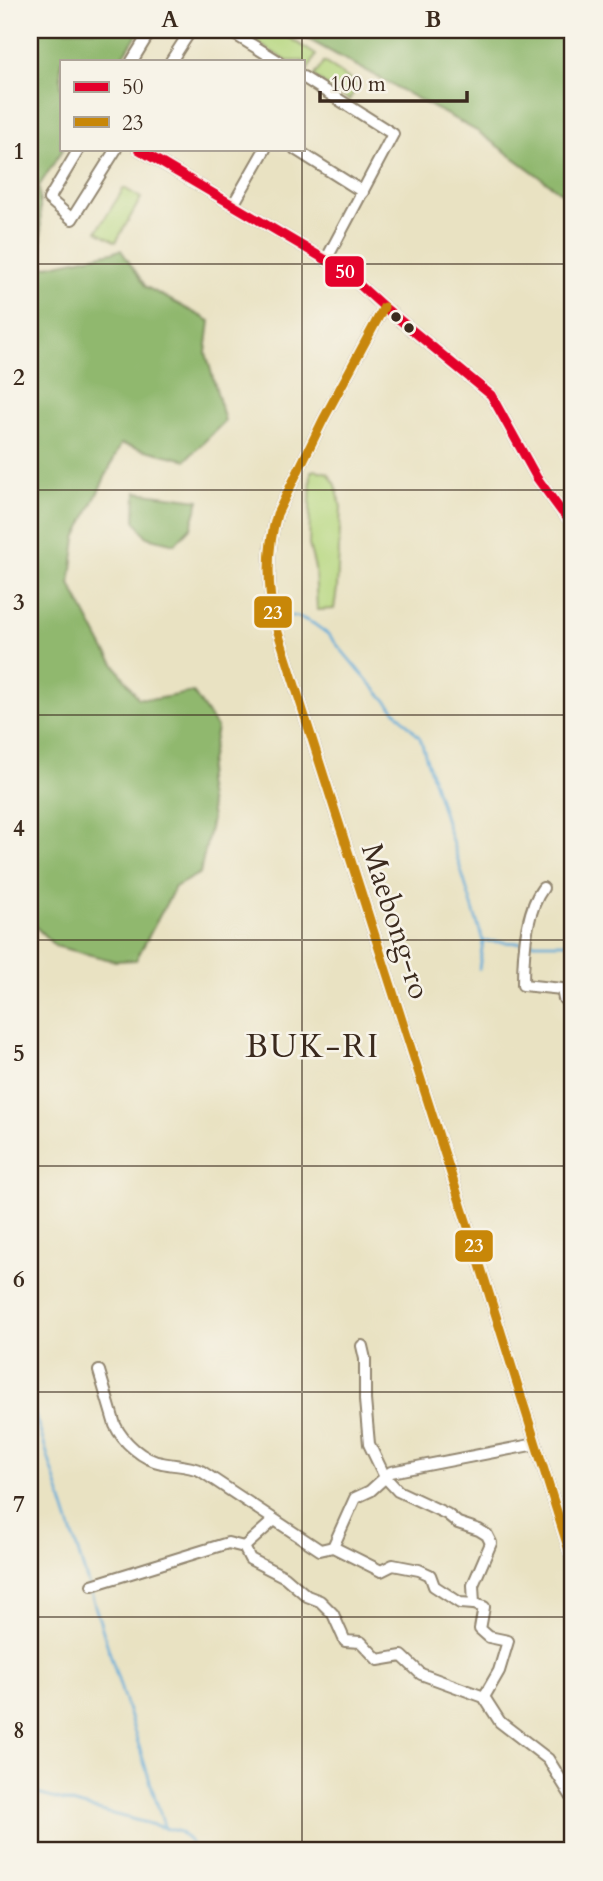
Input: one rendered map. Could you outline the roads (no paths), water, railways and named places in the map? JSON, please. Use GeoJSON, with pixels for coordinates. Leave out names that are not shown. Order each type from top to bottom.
{"type":"FeatureCollection","features":[{"type":"Feature","properties":{"kind":"street"},"geometry":{"type":"LineString","coordinates":[[133,60],[151,30]]}},
{"type":"Feature","properties":{"kind":"street"},"geometry":{"type":"LineString","coordinates":[[172,60],[191,30]]}},
{"type":"Feature","properties":{"kind":"street"},"geometry":{"type":"LineString","coordinates":[[228,30],[276,60]]}},
{"type":"Feature","properties":{"kind":"street"},"geometry":{"type":"LineString","coordinates":[[304,80],[393,134],[326,260]]}},
{"type":"Feature","properties":{"kind":"street"},"geometry":{"type":"LineString","coordinates":[[78,150],[49,199],[72,219],[115,150]]}},
{"type":"Feature","properties":{"kind":"street"},"geometry":{"type":"LineString","coordinates":[[140,150],[343,270],[491,395],[537,478],[573,524]]}},
{"type":"Feature","properties":{"kind":"street"},"geometry":{"type":"LineString","coordinates":[[233,205],[264,150]]}},
{"type":"Feature","properties":{"kind":"street"},"geometry":{"type":"LineString","coordinates":[[297,150],[363,192]]}},
{"type":"Feature","properties":{"kind":"street","name":"Maebong-ro"},"geometry":{"type":"LineString","coordinates":[[384,307],[323,420],[277,514],[268,561],[272,609],[573,1563]]}},
{"type":"Feature","properties":{"kind":"street"},"geometry":{"type":"LineString","coordinates":[[543,888],[535,898],[524,946],[523,985],[563,994]]}},
{"type":"Feature","properties":{"kind":"street"},"geometry":{"type":"LineString","coordinates":[[362,1346],[369,1444],[385,1477],[398,1491],[447,1514],[458,1523],[479,1530],[487,1535],[491,1543],[473,1586],[474,1604]]}},
{"type":"Feature","properties":{"kind":"street"},"geometry":{"type":"LineString","coordinates":[[99,1371],[118,1433],[130,1447],[159,1463],[188,1465],[201,1471],[320,1550],[333,1547],[381,1571],[393,1565],[419,1570],[430,1575],[434,1586],[460,1603],[484,1607],[480,1629],[489,1637],[508,1641],[499,1671],[484,1697]]}},
{"type":"Feature","properties":{"kind":"street"},"geometry":{"type":"LineString","coordinates":[[333,1547],[355,1498],[370,1491],[391,1472],[536,1444]]}},
{"type":"Feature","properties":{"kind":"street"},"geometry":{"type":"LineString","coordinates":[[244,1547],[273,1521]]}},
{"type":"Feature","properties":{"kind":"street"},"geometry":{"type":"LineString","coordinates":[[92,1585],[228,1543],[244,1547],[250,1559],[285,1577],[307,1596],[320,1601],[332,1614],[345,1641],[362,1642],[378,1660],[402,1656],[421,1674],[484,1697],[500,1722],[548,1759],[573,1800]]}},
{"type":"Feature","properties":{"kind":"waterway"},"geometry":{"type":"LineString","coordinates":[[284,615],[299,617],[329,635],[420,738],[483,941],[479,969]]}},
{"type":"Feature","properties":{"kind":"waterway"},"geometry":{"type":"LineString","coordinates":[[483,941],[521,943]]}},
{"type":"Feature","properties":{"kind":"waterway"},"geometry":{"type":"LineString","coordinates":[[528,943],[573,943]]}},
{"type":"Feature","properties":{"kind":"waterway"},"geometry":{"type":"LineString","coordinates":[[31,1402],[165,1829]]}},
{"type":"Feature","properties":{"kind":"waterway"},"geometry":{"type":"LineString","coordinates":[[30,1792],[180,1832],[195,1851]]}},
{"type":"Feature","properties":{"kind":"district","name":"BUK-RI"},"geometry":{"type":"Point","coordinates":[313,1045]}}]}
